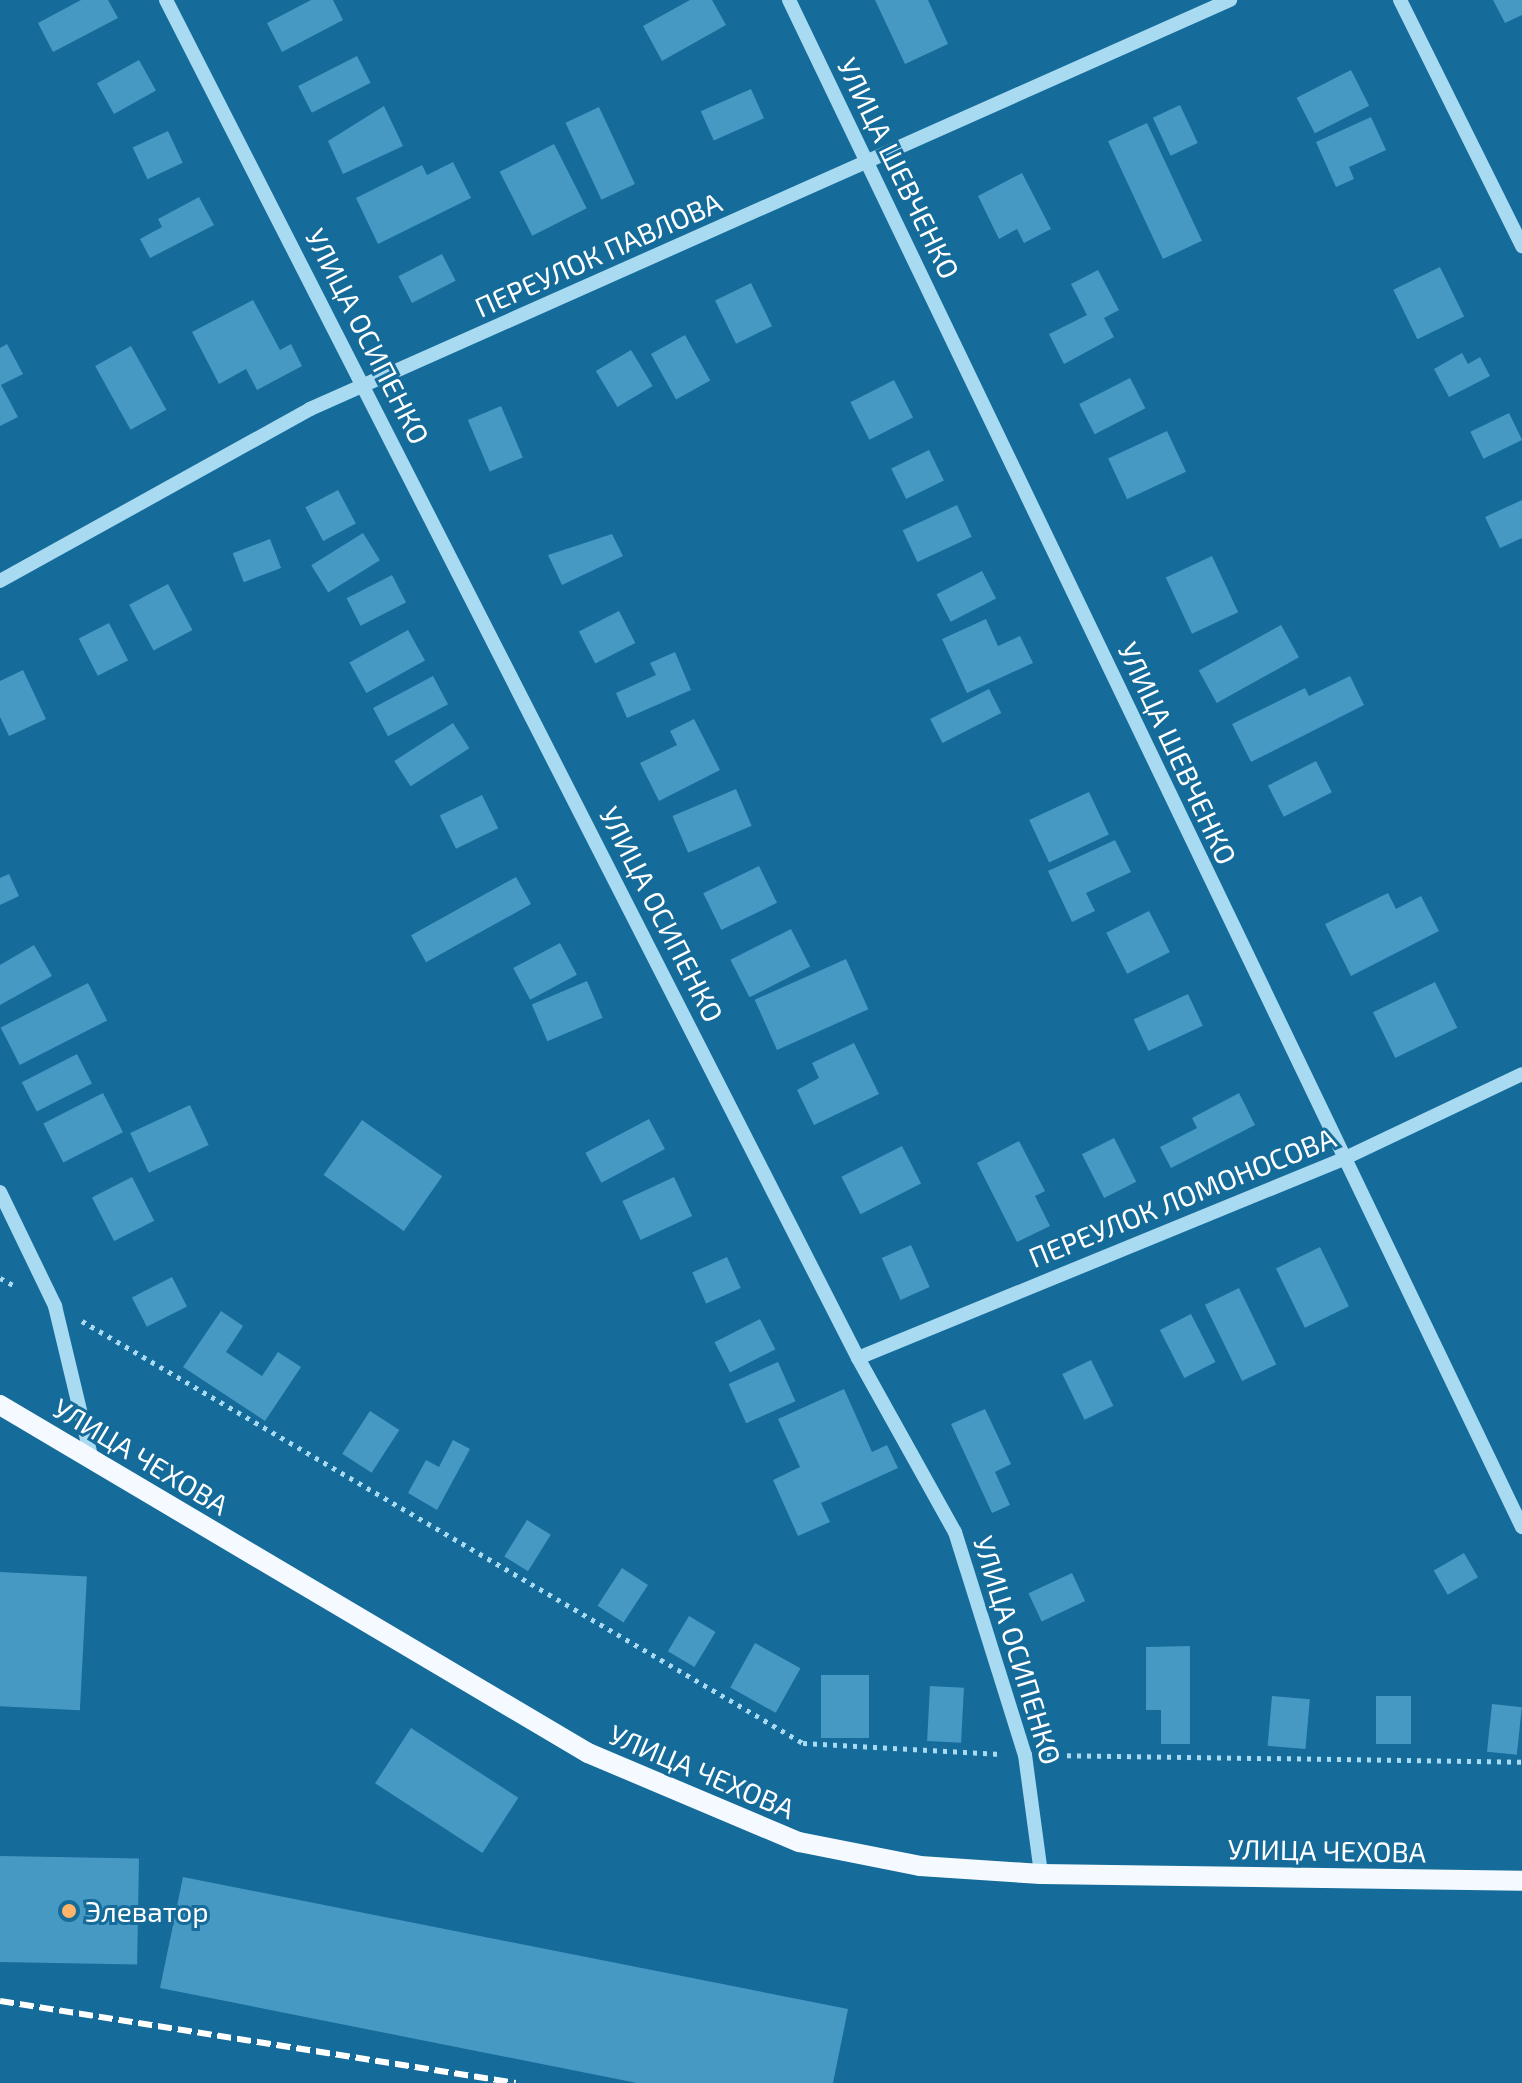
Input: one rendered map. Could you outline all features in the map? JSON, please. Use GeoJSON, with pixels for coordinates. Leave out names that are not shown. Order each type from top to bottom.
{"type":"FeatureCollection","features":[{"type":"Feature","properties":{"kind":"main road","name":"УЛИЦА ЧЕХОВА"},"geometry":{"type":"LineString","coordinates":[[0,1405],[588,1753],[690,1802],[814,1845],[920,1866],[1041,1874],[1522,1881]]}},
{"type":"Feature","properties":{"kind":"street","name":"УЛИЦА ОСИПЕНКО"},"geometry":{"type":"LineString","coordinates":[[166,0],[858,1358],[955,1532],[1025,1755],[1041,1874]]}},
{"type":"Feature","properties":{"kind":"street","name":"УЛИЦА ШЕВЧЕНКО"},"geometry":{"type":"LineString","coordinates":[[789,0],[868,160],[1341,1160],[1522,1527]]}},
{"type":"Feature","properties":{"kind":"street","name":"ПЕРЕУЛОК ПАВЛОВА"},"geometry":{"type":"LineString","coordinates":[[0,581],[310,409],[366,389],[868,160],[1230,0]]}},
{"type":"Feature","properties":{"kind":"street"},"geometry":{"type":"LineString","coordinates":[[1400,0],[1522,246]]}},
{"type":"Feature","properties":{"kind":"street","name":"ПЕРЕУЛОК ЛОМОНОСОВА"},"geometry":{"type":"LineString","coordinates":[[858,1358],[1341,1160],[1522,1074]]}},
{"type":"Feature","properties":{"kind":"street"},"geometry":{"type":"LineString","coordinates":[[0,1192],[55,1306],[92,1460]]}},
{"type":"Feature","properties":{"kind":"path"},"geometry":{"type":"LineString","coordinates":[[0,1278],[55,1306],[803,1743],[1025,1755],[1522,1762]]}},
{"type":"Feature","properties":{"kind":"building"},"geometry":{"type":"Polygon","coordinates":[[[81,0],[108,0],[118,18],[53,52],[38,23],[81,0]]]}},
{"type":"Feature","properties":{"kind":"building"},"geometry":{"type":"Polygon","coordinates":[[[311,0],[333,0],[343,20],[282,52],[267,23],[311,0]]]}},
{"type":"Feature","properties":{"kind":"building"},"geometry":{"type":"Polygon","coordinates":[[[690,0],[712,0],[726,25],[662,61],[643,26],[690,0]]]}},
{"type":"Feature","properties":{"kind":"building"},"geometry":{"type":"Polygon","coordinates":[[[875,0],[928,0],[948,44],[905,64],[875,0]]]}},
{"type":"Feature","properties":{"kind":"building"},"geometry":{"type":"Polygon","coordinates":[[[1493,0],[1522,0],[1522,15],[1505,23],[1493,0]]]}},
{"type":"Feature","properties":{"kind":"building"},"geometry":{"type":"Polygon","coordinates":[[[357,56],[371,83],[312,113],[298,86],[357,56]]]}},
{"type":"Feature","properties":{"kind":"building"},"geometry":{"type":"Polygon","coordinates":[[[139,60],[156,91],[114,114],[97,83],[139,60]]]}},
{"type":"Feature","properties":{"kind":"building"},"geometry":{"type":"Polygon","coordinates":[[[1351,70],[1369,106],[1315,133],[1297,98],[1351,70]]]}},
{"type":"Feature","properties":{"kind":"building"},"geometry":{"type":"Polygon","coordinates":[[[751,89],[764,118],[714,141],[701,111],[751,89]]]}},
{"type":"Feature","properties":{"kind":"building"},"geometry":{"type":"Polygon","coordinates":[[[1180,105],[1198,143],[1171,156],[1153,118],[1180,105]]]}},
{"type":"Feature","properties":{"kind":"building"},"geometry":{"type":"Polygon","coordinates":[[[384,106],[403,146],[343,174],[328,141],[384,106]]]}},
{"type":"Feature","properties":{"kind":"building"},"geometry":{"type":"Polygon","coordinates":[[[599,107],[635,184],[601,200],[565,123],[599,107]]]}},
{"type":"Feature","properties":{"kind":"building"},"geometry":{"type":"Polygon","coordinates":[[[1371,117],[1386,150],[1349,167],[1354,179],[1336,187],[1316,142],[1371,117]]]}},
{"type":"Feature","properties":{"kind":"building"},"geometry":{"type":"Polygon","coordinates":[[[1147,123],[1202,241],[1163,259],[1108,141],[1147,123]]]}},
{"type":"Feature","properties":{"kind":"building"},"geometry":{"type":"Polygon","coordinates":[[[168,131],[183,163],[147,179],[133,147],[168,131]]]}},
{"type":"Feature","properties":{"kind":"building"},"geometry":{"type":"Polygon","coordinates":[[[554,144],[587,208],[532,236],[500,172],[554,144]]]}},
{"type":"Feature","properties":{"kind":"building"},"geometry":{"type":"Polygon","coordinates":[[[453,162],[471,198],[378,244],[356,198],[422,165],[427,175],[453,162]]]}},
{"type":"Feature","properties":{"kind":"building"},"geometry":{"type":"Polygon","coordinates":[[[1022,173],[1051,229],[1024,243],[1017,229],[999,239],[978,196],[1022,173]]]}},
{"type":"Feature","properties":{"kind":"building"},"geometry":{"type":"Polygon","coordinates":[[[199,197],[214,225],[150,258],[140,239],[162,227],[158,219],[199,197]]]}},
{"type":"Feature","properties":{"kind":"building"},"geometry":{"type":"Polygon","coordinates":[[[442,254],[456,281],[412,303],[398,276],[442,254]]]}},
{"type":"Feature","properties":{"kind":"building"},"geometry":{"type":"Polygon","coordinates":[[[1440,267],[1464,316],[1417,339],[1393,290],[1440,267]]]}},
{"type":"Feature","properties":{"kind":"building"},"geometry":{"type":"Polygon","coordinates":[[[1098,270],[1119,310],[1104,318],[1114,337],[1064,364],[1049,334],[1087,315],[1071,284],[1098,270]]]}},
{"type":"Feature","properties":{"kind":"building"},"geometry":{"type":"Polygon","coordinates":[[[751,283],[772,326],[736,344],[715,301],[751,283]]]}},
{"type":"Feature","properties":{"kind":"building"},"geometry":{"type":"Polygon","coordinates":[[[253,300],[280,350],[291,344],[302,366],[257,390],[246,369],[219,384],[192,332],[253,300]]]}},
{"type":"Feature","properties":{"kind":"building"},"geometry":{"type":"Polygon","coordinates":[[[685,335],[710,380],[676,399],[651,354],[685,335]]]}},
{"type":"Feature","properties":{"kind":"building"},"geometry":{"type":"Polygon","coordinates":[[[7,344],[23,374],[1,385],[18,417],[0,426],[0,348],[7,344]]]}},
{"type":"Feature","properties":{"kind":"building"},"geometry":{"type":"Polygon","coordinates":[[[131,346],[166,410],[131,430],[95,366],[131,346]]]}},
{"type":"Feature","properties":{"kind":"building"},"geometry":{"type":"Polygon","coordinates":[[[631,350],[653,386],[617,407],[596,371],[631,350]]]}},
{"type":"Feature","properties":{"kind":"building"},"geometry":{"type":"Polygon","coordinates":[[[1462,353],[1468,364],[1480,357],[1490,376],[1449,397],[1434,369],[1462,353]]]}},
{"type":"Feature","properties":{"kind":"building"},"geometry":{"type":"Polygon","coordinates":[[[1130,378],[1145,408],[1095,434],[1079,404],[1130,378]]]}},
{"type":"Feature","properties":{"kind":"building"},"geometry":{"type":"Polygon","coordinates":[[[894,380],[913,417],[869,440],[850,402],[894,380]]]}},
{"type":"Feature","properties":{"kind":"building"},"geometry":{"type":"Polygon","coordinates":[[[501,406],[523,458],[490,472],[468,420],[501,406]]]}},
{"type":"Feature","properties":{"kind":"building"},"geometry":{"type":"Polygon","coordinates":[[[1509,413],[1522,440],[1484,459],[1470,432],[1509,413]]]}},
{"type":"Feature","properties":{"kind":"building"},"geometry":{"type":"Polygon","coordinates":[[[1167,431],[1186,472],[1127,499],[1108,458],[1167,431]]]}},
{"type":"Feature","properties":{"kind":"building"},"geometry":{"type":"Polygon","coordinates":[[[929,450],[944,481],[906,499],[891,468],[929,450]]]}},
{"type":"Feature","properties":{"kind":"building"},"geometry":{"type":"Polygon","coordinates":[[[338,490],[356,524],[323,541],[305,507],[338,490]]]}},
{"type":"Feature","properties":{"kind":"building"},"geometry":{"type":"Polygon","coordinates":[[[1522,500],[1522,538],[1500,548],[1485,517],[1522,500]]]}},
{"type":"Feature","properties":{"kind":"building"},"geometry":{"type":"Polygon","coordinates":[[[957,505],[972,537],[917,562],[903,530],[957,505]]]}},
{"type":"Feature","properties":{"kind":"building"},"geometry":{"type":"Polygon","coordinates":[[[363,533],[380,560],[328,592],[311,565],[363,533]]]}},
{"type":"Feature","properties":{"kind":"building"},"geometry":{"type":"Polygon","coordinates":[[[612,534],[623,556],[562,585],[548,555],[612,534]]]}},
{"type":"Feature","properties":{"kind":"building"},"geometry":{"type":"Polygon","coordinates":[[[270,539],[281,568],[244,582],[233,553],[270,539]]]}},
{"type":"Feature","properties":{"kind":"building"},"geometry":{"type":"Polygon","coordinates":[[[1212,556],[1238,612],[1192,634],[1166,578],[1212,556]]]}},
{"type":"Feature","properties":{"kind":"building"},"geometry":{"type":"Polygon","coordinates":[[[982,571],[996,599],[951,622],[937,594],[982,571]]]}},
{"type":"Feature","properties":{"kind":"building"},"geometry":{"type":"Polygon","coordinates":[[[392,575],[406,603],[361,626],[347,598],[392,575]]]}},
{"type":"Feature","properties":{"kind":"building"},"geometry":{"type":"Polygon","coordinates":[[[168,584],[192,630],[154,651],[129,605],[168,584]]]}},
{"type":"Feature","properties":{"kind":"building"},"geometry":{"type":"Polygon","coordinates":[[[619,611],[635,643],[595,664],[579,631],[619,611]]]}},
{"type":"Feature","properties":{"kind":"building"},"geometry":{"type":"Polygon","coordinates":[[[986,619],[998,646],[1020,636],[1033,663],[967,693],[942,639],[986,619]]]}},
{"type":"Feature","properties":{"kind":"building"},"geometry":{"type":"Polygon","coordinates":[[[109,623],[128,660],[98,676],[79,638],[109,623]]]}},
{"type":"Feature","properties":{"kind":"building"},"geometry":{"type":"Polygon","coordinates":[[[1281,625],[1299,657],[1217,703],[1199,671],[1281,625]]]}},
{"type":"Feature","properties":{"kind":"building"},"geometry":{"type":"Polygon","coordinates":[[[408,630],[425,661],[366,693],[349,662],[408,630]]]}},
{"type":"Feature","properties":{"kind":"building"},"geometry":{"type":"Polygon","coordinates":[[[675,652],[691,690],[627,718],[616,693],[656,675],[650,663],[675,652]]]}},
{"type":"Feature","properties":{"kind":"building"},"geometry":{"type":"Polygon","coordinates":[[[23,670],[46,719],[9,736],[0,717],[0,681],[23,670]]]}},
{"type":"Feature","properties":{"kind":"building"},"geometry":{"type":"Polygon","coordinates":[[[433,676],[448,704],[388,736],[373,708],[433,676]]]}},
{"type":"Feature","properties":{"kind":"building"},"geometry":{"type":"Polygon","coordinates":[[[1350,676],[1364,705],[1251,762],[1232,724],[1305,688],[1309,696],[1350,676]]]}},
{"type":"Feature","properties":{"kind":"building"},"geometry":{"type":"Polygon","coordinates":[[[989,689],[1001,713],[942,743],[930,719],[989,689]]]}},
{"type":"Feature","properties":{"kind":"building"},"geometry":{"type":"Polygon","coordinates":[[[694,719],[720,770],[659,801],[640,763],[677,745],[670,731],[694,719]]]}},
{"type":"Feature","properties":{"kind":"building"},"geometry":{"type":"Polygon","coordinates":[[[453,723],[469,748],[411,786],[394,761],[453,723]]]}},
{"type":"Feature","properties":{"kind":"building"},"geometry":{"type":"Polygon","coordinates":[[[1316,761],[1332,792],[1284,817],[1268,786],[1316,761]]]}},
{"type":"Feature","properties":{"kind":"building"},"geometry":{"type":"Polygon","coordinates":[[[736,789],[752,826],[688,853],[672,816],[736,789]]]}},
{"type":"Feature","properties":{"kind":"building"},"geometry":{"type":"Polygon","coordinates":[[[1089,792],[1109,835],[1049,862],[1029,820],[1089,792]]]}},
{"type":"Feature","properties":{"kind":"building"},"geometry":{"type":"Polygon","coordinates":[[[482,795],[498,828],[456,849],[440,816],[482,795]]]}},
{"type":"Feature","properties":{"kind":"building"},"geometry":{"type":"Polygon","coordinates":[[[1115,840],[1131,872],[1086,893],[1095,911],[1072,922],[1048,871],[1115,840]]]}},
{"type":"Feature","properties":{"kind":"building"},"geometry":{"type":"Polygon","coordinates":[[[759,866],[777,903],[721,930],[703,893],[759,866]]]}},
{"type":"Feature","properties":{"kind":"building"},"geometry":{"type":"Polygon","coordinates":[[[9,874],[19,896],[0,905],[0,878],[9,874]]]}},
{"type":"Feature","properties":{"kind":"building"},"geometry":{"type":"Polygon","coordinates":[[[516,877],[531,904],[426,962],[411,935],[516,877]]]}},
{"type":"Feature","properties":{"kind":"building"},"geometry":{"type":"Polygon","coordinates":[[[1388,893],[1396,909],[1421,896],[1439,931],[1351,976],[1325,924],[1388,893]]]}},
{"type":"Feature","properties":{"kind":"building"},"geometry":{"type":"Polygon","coordinates":[[[1149,911],[1170,952],[1127,974],[1106,933],[1149,911]]]}},
{"type":"Feature","properties":{"kind":"building"},"geometry":{"type":"Polygon","coordinates":[[[791,929],[810,966],[749,997],[730,960],[791,929]]]}},
{"type":"Feature","properties":{"kind":"building"},"geometry":{"type":"Polygon","coordinates":[[[560,943],[577,975],[530,1000],[513,968],[560,943]]]}},
{"type":"Feature","properties":{"kind":"building"},"geometry":{"type":"Polygon","coordinates":[[[34,945],[52,976],[0,1005],[0,965],[34,945]]]}},
{"type":"Feature","properties":{"kind":"building"},"geometry":{"type":"Polygon","coordinates":[[[846,959],[868,1009],[777,1050],[755,1000],[846,959]]]}},
{"type":"Feature","properties":{"kind":"building"},"geometry":{"type":"Polygon","coordinates":[[[587,981],[603,1018],[547,1041],[532,1004],[587,981]]]}},
{"type":"Feature","properties":{"kind":"building"},"geometry":{"type":"Polygon","coordinates":[[[1435,982],[1457,1028],[1395,1058],[1373,1012],[1435,982]]]}},
{"type":"Feature","properties":{"kind":"building"},"geometry":{"type":"Polygon","coordinates":[[[88,983],[107,1020],[20,1065],[1,1027],[88,983]]]}},
{"type":"Feature","properties":{"kind":"building"},"geometry":{"type":"Polygon","coordinates":[[[1188,994],[1203,1026],[1148,1051],[1134,1019],[1188,994]]]}},
{"type":"Feature","properties":{"kind":"building"},"geometry":{"type":"Polygon","coordinates":[[[854,1043],[879,1094],[814,1125],[797,1090],[819,1078],[812,1063],[854,1043]]]}},
{"type":"Feature","properties":{"kind":"building"},"geometry":{"type":"Polygon","coordinates":[[[77,1054],[92,1083],[37,1112],[22,1082],[77,1054]]]}},
{"type":"Feature","properties":{"kind":"building"},"geometry":{"type":"Polygon","coordinates":[[[103,1093],[123,1132],[63,1163],[43,1123],[103,1093]]]}},
{"type":"Feature","properties":{"kind":"building"},"geometry":{"type":"Polygon","coordinates":[[[1239,1093],[1255,1125],[1171,1168],[1160,1147],[1197,1128],[1192,1118],[1239,1093]]]}},
{"type":"Feature","properties":{"kind":"building"},"geometry":{"type":"Polygon","coordinates":[[[190,1105],[209,1145],[149,1173],[130,1133],[190,1105]]]}},
{"type":"Feature","properties":{"kind":"building"},"geometry":{"type":"Polygon","coordinates":[[[649,1119],[665,1149],[601,1183],[585,1153],[649,1119]]]}},
{"type":"Feature","properties":{"kind":"building"},"geometry":{"type":"Polygon","coordinates":[[[362,1120],[442,1176],[404,1231],[324,1175],[362,1120]]]}},
{"type":"Feature","properties":{"kind":"building"},"geometry":{"type":"Polygon","coordinates":[[[1114,1138],[1136,1182],[1104,1198],[1082,1154],[1114,1138]]]}},
{"type":"Feature","properties":{"kind":"building"},"geometry":{"type":"Polygon","coordinates":[[[1019,1141],[1045,1191],[1035,1196],[1050,1226],[1017,1242],[977,1163],[1019,1141]]]}},
{"type":"Feature","properties":{"kind":"building"},"geometry":{"type":"Polygon","coordinates":[[[902,1146],[921,1183],[860,1214],[841,1177],[902,1146]]]}},
{"type":"Feature","properties":{"kind":"building"},"geometry":{"type":"Polygon","coordinates":[[[132,1177],[154,1221],[114,1241],[92,1197],[132,1177]]]}},
{"type":"Feature","properties":{"kind":"building"},"geometry":{"type":"Polygon","coordinates":[[[674,1177],[692,1216],[641,1240],[622,1201],[674,1177]]]}},
{"type":"Feature","properties":{"kind":"building"},"geometry":{"type":"Polygon","coordinates":[[[911,1245],[930,1287],[900,1300],[882,1258],[911,1245]]]}},
{"type":"Feature","properties":{"kind":"building"},"geometry":{"type":"Polygon","coordinates":[[[1320,1247],[1349,1306],[1305,1328],[1276,1268],[1320,1247]]]}},
{"type":"Feature","properties":{"kind":"building"},"geometry":{"type":"Polygon","coordinates":[[[727,1257],[741,1288],[706,1304],[692,1272],[727,1257]]]}},
{"type":"Feature","properties":{"kind":"building"},"geometry":{"type":"Polygon","coordinates":[[[172,1277],[187,1306],[147,1327],[132,1297],[172,1277]]]}},
{"type":"Feature","properties":{"kind":"building"},"geometry":{"type":"Polygon","coordinates":[[[1239,1288],[1276,1364],[1242,1381],[1205,1305],[1239,1288]]]}},
{"type":"Feature","properties":{"kind":"building"},"geometry":{"type":"Polygon","coordinates":[[[221,1311],[243,1326],[226,1352],[262,1376],[278,1352],[301,1367],[265,1421],[183,1367],[221,1311]]]}},
{"type":"Feature","properties":{"kind":"building"},"geometry":{"type":"Polygon","coordinates":[[[1191,1314],[1216,1362],[1184,1378],[1160,1330],[1191,1314]]]}},
{"type":"Feature","properties":{"kind":"building"},"geometry":{"type":"Polygon","coordinates":[[[760,1319],[775,1349],[730,1372],[715,1342],[760,1319]]]}},
{"type":"Feature","properties":{"kind":"building"},"geometry":{"type":"Polygon","coordinates":[[[1091,1360],[1113,1406],[1085,1420],[1062,1374],[1091,1360]]]}},
{"type":"Feature","properties":{"kind":"building"},"geometry":{"type":"Polygon","coordinates":[[[778,1362],[795,1401],[746,1423],[729,1384],[778,1362]]]}},
{"type":"Feature","properties":{"kind":"building"},"geometry":{"type":"Polygon","coordinates":[[[844,1389],[872,1452],[887,1445],[898,1468],[821,1503],[830,1522],[798,1536],[773,1480],[800,1467],[778,1419],[844,1389]]]}},
{"type":"Feature","properties":{"kind":"building"},"geometry":{"type":"Polygon","coordinates":[[[985,1409],[1011,1464],[995,1472],[1010,1505],[992,1513],[951,1424],[985,1409]]]}},
{"type":"Feature","properties":{"kind":"building"},"geometry":{"type":"Polygon","coordinates":[[[370,1411],[399,1430],[372,1473],[342,1454],[370,1411]]]}},
{"type":"Feature","properties":{"kind":"building"},"geometry":{"type":"Polygon","coordinates":[[[453,1440],[470,1449],[437,1510],[408,1493],[426,1460],[439,1467],[453,1440]]]}},
{"type":"Feature","properties":{"kind":"building"},"geometry":{"type":"Polygon","coordinates":[[[527,1520],[551,1535],[528,1571],[504,1556],[527,1520]]]}},
{"type":"Feature","properties":{"kind":"building"},"geometry":{"type":"Polygon","coordinates":[[[1464,1553],[1478,1577],[1448,1595],[1434,1571],[1464,1553]]]}},
{"type":"Feature","properties":{"kind":"building"},"geometry":{"type":"Polygon","coordinates":[[[622,1568],[648,1585],[623,1623],[597,1606],[622,1568]]]}},
{"type":"Feature","properties":{"kind":"building"},"geometry":{"type":"Polygon","coordinates":[[[0,1572],[87,1577],[80,1710],[0,1706],[0,1572]]]}},
{"type":"Feature","properties":{"kind":"building"},"geometry":{"type":"Polygon","coordinates":[[[1072,1573],[1085,1601],[1042,1621],[1028,1593],[1072,1573]]]}},
{"type":"Feature","properties":{"kind":"building"},"geometry":{"type":"Polygon","coordinates":[[[689,1616],[716,1632],[694,1667],[668,1651],[689,1616]]]}},
{"type":"Feature","properties":{"kind":"building"},"geometry":{"type":"Polygon","coordinates":[[[755,1643],[800,1668],[776,1713],[730,1688],[755,1643]]]}},
{"type":"Feature","properties":{"kind":"building"},"geometry":{"type":"Polygon","coordinates":[[[1190,1646],[1190,1744],[1161,1744],[1161,1710],[1146,1710],[1146,1647],[1190,1646]]]}},
{"type":"Feature","properties":{"kind":"building"},"geometry":{"type":"Polygon","coordinates":[[[821,1675],[869,1675],[869,1738],[821,1738],[821,1675]]]}},
{"type":"Feature","properties":{"kind":"building"},"geometry":{"type":"Polygon","coordinates":[[[930,1686],[964,1688],[961,1743],[927,1741],[930,1686]]]}},
{"type":"Feature","properties":{"kind":"building"},"geometry":{"type":"Polygon","coordinates":[[[1272,1696],[1310,1699],[1305,1749],[1268,1746],[1272,1696]]]}},
{"type":"Feature","properties":{"kind":"building"},"geometry":{"type":"Polygon","coordinates":[[[1376,1696],[1411,1696],[1411,1744],[1376,1744],[1376,1696]]]}},
{"type":"Feature","properties":{"kind":"building"},"geometry":{"type":"Polygon","coordinates":[[[1492,1704],[1522,1707],[1517,1755],[1487,1752],[1492,1704]]]}},
{"type":"Feature","properties":{"kind":"building"},"geometry":{"type":"Polygon","coordinates":[[[411,1728],[518,1798],[482,1853],[375,1783],[411,1728]]]}},
{"type":"Feature","properties":{"kind":"building","name":"Элеватор"},"geometry":{"type":"Polygon","coordinates":[[[0,1856],[139,1858],[137,1964],[0,1962],[0,1856]]]}},
{"type":"Feature","properties":{"kind":"building"},"geometry":{"type":"Polygon","coordinates":[[[183,1877],[848,2009],[833,2083],[637,2083],[160,1988],[183,1877]]]}},
{"type":"Feature","properties":{"kind":"railway"},"geometry":{"type":"LineString","coordinates":[[0,2001],[516,2083]]}},
{"type":"Feature","properties":{"kind":"place","name":"Элеватор"},"geometry":{"type":"Point","coordinates":[69,1911]}}]}
